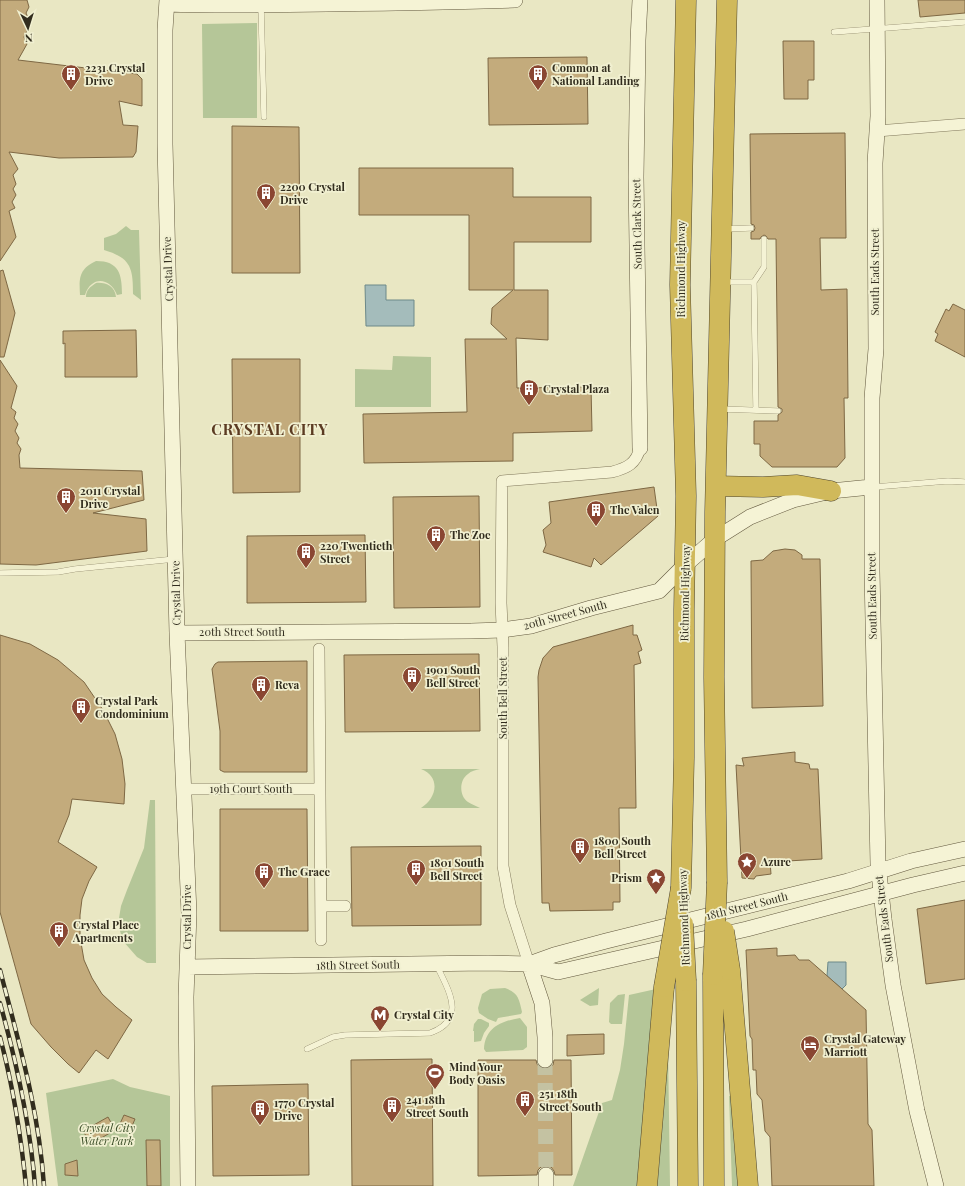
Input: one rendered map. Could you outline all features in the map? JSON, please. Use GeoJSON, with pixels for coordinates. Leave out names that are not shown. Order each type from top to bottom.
{"type":"FeatureCollection","features":[{"type":"Feature","properties":{"kind":"highway","name":"Richmond Highway"},"geometry":{"type":"LineString","coordinates":[[686,0],[680,285],[686,496],[684,758],[681,888],[686,981],[688,1186]]}},
{"type":"Feature","properties":{"kind":"highway"},"geometry":{"type":"LineString","coordinates":[[726,0],[715,539],[714,677],[717,882],[722,972],[748,1186]]}},
{"type":"Feature","properties":{"kind":"highway"},"geometry":{"type":"LineString","coordinates":[[716,486],[763,487],[797,485],[830,491]]}},
{"type":"Feature","properties":{"kind":"highway"},"geometry":{"type":"LineString","coordinates":[[647,1186],[664,987],[681,888]]}},
{"type":"Feature","properties":{"kind":"highway"},"geometry":{"type":"LineString","coordinates":[[714,1186],[722,972]]}},
{"type":"Feature","properties":{"kind":"street"},"geometry":{"type":"LineString","coordinates":[[167,2],[261,5],[281,2],[515,0]]}},
{"type":"Feature","properties":{"kind":"street","name":"South Clark Street"},"geometry":{"type":"LineString","coordinates":[[640,0],[636,177],[640,448]]}},
{"type":"Feature","properties":{"kind":"street","name":"South Eads Street"},"geometry":{"type":"LineString","coordinates":[[877,0],[877,131],[875,163],[876,349],[872,398],[872,577],[879,871],[892,977],[905,1051],[917,1111],[936,1186]]}},
{"type":"Feature","properties":{"kind":"street","name":"Crystal Drive"},"geometry":{"type":"LineString","coordinates":[[167,2],[165,30],[165,144],[178,633],[188,913],[186,1086],[188,1186]]}},
{"type":"Feature","properties":{"kind":"street"},"geometry":{"type":"LineString","coordinates":[[877,131],[965,124]]}},
{"type":"Feature","properties":{"kind":"street","name":"South Bell Street"},"geometry":{"type":"LineString","coordinates":[[545,1060],[545,1037],[542,1004],[510,905],[503,866],[501,603],[502,481],[612,472],[622,469],[634,462],[638,456],[640,448]]}},
{"type":"Feature","properties":{"kind":"street","name":"20th Street South"},"geometry":{"type":"LineString","coordinates":[[178,633],[502,630],[536,624],[659,590],[715,539],[753,515],[793,500],[830,491],[872,487]]}},
{"type":"Feature","properties":{"kind":"street"},"geometry":{"type":"LineString","coordinates":[[319,649],[321,940]]}},
{"type":"Feature","properties":{"kind":"street","name":"19th Court South"},"geometry":{"type":"LineString","coordinates":[[184,788],[319,790]]}},
{"type":"Feature","properties":{"kind":"street","name":"18th Street South"},"geometry":{"type":"LineString","coordinates":[[529,964],[606,941],[848,881],[911,861],[965,849]]}},
{"type":"Feature","properties":{"kind":"street","name":"18th Street South"},"geometry":{"type":"LineString","coordinates":[[187,967],[488,963],[529,964],[558,972],[748,929],[913,885],[965,873]]}},
{"type":"Feature","properties":{"kind":"street"},"geometry":{"type":"LineString","coordinates":[[321,906],[345,906]]}},
{"type":"Feature","properties":{"kind":"lane"},"geometry":{"type":"LineString","coordinates":[[261,5],[264,117]]}},
{"type":"Feature","properties":{"kind":"lane"},"geometry":{"type":"LineString","coordinates":[[834,32],[877,30],[965,22]]}},
{"type":"Feature","properties":{"kind":"lane"},"geometry":{"type":"LineString","coordinates":[[721,229],[751,228]]}},
{"type":"Feature","properties":{"kind":"lane"},"geometry":{"type":"LineString","coordinates":[[756,410],[754,282],[764,267],[764,239]]}},
{"type":"Feature","properties":{"kind":"lane"},"geometry":{"type":"LineString","coordinates":[[721,282],[754,282]]}},
{"type":"Feature","properties":{"kind":"lane"},"geometry":{"type":"LineString","coordinates":[[718,409],[778,411]]}},
{"type":"Feature","properties":{"kind":"lane"},"geometry":{"type":"LineString","coordinates":[[872,487],[948,481],[965,482]]}},
{"type":"Feature","properties":{"kind":"lane"},"geometry":{"type":"LineString","coordinates":[[0,573],[58,572],[176,559]]}},
{"type":"Feature","properties":{"kind":"lane"},"geometry":{"type":"LineString","coordinates":[[307,1049],[333,1037],[345,1035],[430,1033],[438,1030],[445,1025],[450,1018],[452,1005],[449,991],[436,964]]}},
{"type":"Feature","properties":{"kind":"green space"},"geometry":{"type":"Polygon","coordinates":[[[257,23],[257,118],[203,118],[202,24],[257,23]]]}},
{"type":"Feature","properties":{"kind":"green space"},"geometry":{"type":"Polygon","coordinates":[[[126,226],[131,230],[139,230],[141,300],[133,294],[132,277],[129,265],[120,257],[104,250],[104,238],[116,234],[126,226]]]}},
{"type":"Feature","properties":{"kind":"green space"},"geometry":{"type":"Polygon","coordinates":[[[96,261],[110,263],[118,270],[121,280],[122,294],[117,295],[110,285],[101,281],[92,284],[85,295],[80,295],[81,275],[86,267],[96,261]]]}},
{"type":"Feature","properties":{"kind":"green space"},"geometry":{"type":"Polygon","coordinates":[[[96,283],[103,283],[112,287],[116,297],[86,297],[89,289],[96,283]]]}},
{"type":"Feature","properties":{"kind":"green space"},"geometry":{"type":"Polygon","coordinates":[[[393,356],[431,357],[431,407],[355,407],[355,369],[392,370],[393,356]]]}},
{"type":"Feature","properties":{"kind":"green space"},"geometry":{"type":"Polygon","coordinates":[[[421,769],[480,769],[471,772],[465,777],[461,788],[465,799],[469,803],[480,808],[421,808],[431,799],[434,782],[432,777],[421,769]]]}},
{"type":"Feature","properties":{"kind":"green space"},"geometry":{"type":"Polygon","coordinates":[[[150,800],[155,800],[156,963],[147,963],[137,957],[123,941],[118,924],[121,906],[144,848],[150,800]]]}},
{"type":"Feature","properties":{"kind":"green space"},"geometry":{"type":"Polygon","coordinates":[[[505,988],[513,992],[517,997],[520,1003],[521,1014],[498,1018],[496,1022],[479,1013],[478,1008],[482,994],[490,989],[505,988]]]}},
{"type":"Feature","properties":{"kind":"green space"},"geometry":{"type":"Polygon","coordinates":[[[599,988],[598,1005],[590,1006],[580,1000],[599,988]]]}},
{"type":"Feature","properties":{"kind":"green space"},"geometry":{"type":"Polygon","coordinates":[[[656,989],[639,1186],[573,1186],[602,1103],[612,1100],[620,1070],[629,995],[656,989]]]}},
{"type":"Feature","properties":{"kind":"green space"},"geometry":{"type":"Polygon","coordinates":[[[625,994],[622,1024],[611,1024],[609,1022],[610,1003],[618,995],[625,994]]]}},
{"type":"Feature","properties":{"kind":"green space"},"geometry":{"type":"Polygon","coordinates":[[[520,1018],[527,1027],[527,1047],[523,1050],[486,1052],[484,1049],[487,1036],[495,1027],[506,1021],[520,1018]]]}},
{"type":"Feature","properties":{"kind":"green space"},"geometry":{"type":"Polygon","coordinates":[[[478,1019],[489,1023],[489,1026],[481,1041],[474,1042],[474,1024],[478,1019]]]}},
{"type":"Feature","properties":{"kind":"green space"},"geometry":{"type":"Polygon","coordinates":[[[668,1046],[670,1186],[653,1186],[668,1046]]]}},
{"type":"Feature","properties":{"kind":"green space","name":"Crystal City Water Park"},"geometry":{"type":"Polygon","coordinates":[[[113,1079],[130,1087],[170,1096],[170,1186],[58,1186],[46,1093],[113,1079]]]}},
{"type":"Feature","properties":{"kind":"green space"},"geometry":{"type":"Polygon","coordinates":[[[734,1095],[742,1186],[732,1186],[729,1096],[734,1095]]]}},
{"type":"Feature","properties":{"kind":"water"},"geometry":{"type":"Polygon","coordinates":[[[365,285],[386,285],[386,300],[414,300],[414,326],[366,326],[365,285]]]}},
{"type":"Feature","properties":{"kind":"water"},"geometry":{"type":"Polygon","coordinates":[[[828,962],[846,962],[846,985],[842,989],[827,976],[828,962]]]}},
{"type":"Feature","properties":{"kind":"building","name":"2231 Crystal Drive"},"geometry":{"type":"Polygon","coordinates":[[[0,0],[27,0],[29,7],[26,13],[29,20],[25,26],[27,31],[24,37],[27,44],[18,60],[137,74],[142,79],[142,106],[119,101],[123,125],[138,126],[136,152],[133,157],[59,158],[9,152],[18,169],[13,175],[16,184],[13,189],[16,195],[12,202],[15,208],[9,211],[16,237],[0,261],[0,0]]]}},
{"type":"Feature","properties":{"kind":"building"},"geometry":{"type":"Polygon","coordinates":[[[918,0],[965,0],[965,13],[920,17],[918,0]]]}},
{"type":"Feature","properties":{"kind":"building"},"geometry":{"type":"Polygon","coordinates":[[[783,41],[814,41],[814,80],[808,80],[808,99],[784,99],[783,41]]]}},
{"type":"Feature","properties":{"kind":"building","name":"Common at National Landing"},"geometry":{"type":"Polygon","coordinates":[[[587,57],[588,124],[489,125],[488,58],[587,57]]]}},
{"type":"Feature","properties":{"kind":"building","name":"2200 Crystal Drive"},"geometry":{"type":"Polygon","coordinates":[[[232,126],[299,127],[300,273],[232,273],[232,126]]]}},
{"type":"Feature","properties":{"kind":"building"},"geometry":{"type":"Polygon","coordinates":[[[845,133],[846,238],[820,238],[821,290],[847,289],[848,398],[844,398],[845,458],[837,467],[772,467],[760,456],[760,444],[754,444],[754,421],[778,421],[778,415],[782,412],[782,409],[778,407],[776,239],[768,239],[764,235],[760,239],[751,239],[751,232],[754,231],[755,228],[754,225],[751,224],[750,134],[845,133]]]}},
{"type":"Feature","properties":{"kind":"building"},"geometry":{"type":"Polygon","coordinates":[[[359,168],[513,168],[513,197],[591,197],[591,242],[514,242],[514,290],[548,290],[548,340],[516,338],[517,388],[591,387],[592,431],[513,433],[513,461],[364,463],[363,414],[467,412],[465,339],[507,339],[491,324],[492,308],[513,290],[469,290],[469,215],[359,215],[359,168]]]}},
{"type":"Feature","properties":{"kind":"building"},"geometry":{"type":"Polygon","coordinates":[[[3,270],[15,313],[4,357],[0,357],[0,271],[3,270]]]}},
{"type":"Feature","properties":{"kind":"building"},"geometry":{"type":"Polygon","coordinates":[[[953,304],[965,310],[965,357],[935,341],[938,334],[935,332],[946,309],[949,311],[953,304]]]}},
{"type":"Feature","properties":{"kind":"building"},"geometry":{"type":"Polygon","coordinates":[[[136,330],[137,377],[65,377],[65,343],[63,344],[63,331],[136,330]]]}},
{"type":"Feature","properties":{"kind":"building"},"geometry":{"type":"Polygon","coordinates":[[[232,359],[300,359],[300,492],[233,493],[232,359]]]}},
{"type":"Feature","properties":{"kind":"building","name":"2011 Crystal Drive"},"geometry":{"type":"Polygon","coordinates":[[[0,360],[17,386],[11,408],[16,412],[14,418],[18,424],[15,431],[19,438],[17,443],[21,449],[19,455],[20,468],[142,471],[144,500],[93,513],[146,519],[147,551],[36,565],[0,564],[0,360]]]}},
{"type":"Feature","properties":{"kind":"building","name":"The Valen"},"geometry":{"type":"Polygon","coordinates":[[[654,487],[658,516],[601,565],[594,558],[591,567],[543,552],[546,545],[543,530],[551,523],[549,502],[654,487]]]}},
{"type":"Feature","properties":{"kind":"building","name":"The Zoe"},"geometry":{"type":"Polygon","coordinates":[[[479,496],[480,607],[394,608],[393,497],[479,496]]]}},
{"type":"Feature","properties":{"kind":"building","name":"220 Twentieth Street"},"geometry":{"type":"Polygon","coordinates":[[[365,535],[366,602],[247,603],[247,536],[365,535]]]}},
{"type":"Feature","properties":{"kind":"building"},"geometry":{"type":"Polygon","coordinates":[[[785,549],[795,550],[802,555],[802,559],[820,559],[823,706],[752,708],[751,561],[763,560],[773,551],[785,549]]]}},
{"type":"Feature","properties":{"kind":"building"},"geometry":{"type":"Polygon","coordinates":[[[633,625],[633,635],[637,635],[642,650],[638,652],[641,663],[634,665],[636,808],[619,808],[620,902],[613,902],[613,910],[550,911],[549,903],[542,903],[539,670],[543,658],[553,647],[633,625]]]}},
{"type":"Feature","properties":{"kind":"building"},"geometry":{"type":"Polygon","coordinates":[[[0,635],[30,644],[58,660],[84,682],[103,710],[115,734],[122,759],[125,784],[124,804],[72,799],[69,815],[58,842],[97,867],[89,881],[82,899],[80,937],[84,960],[92,978],[102,994],[132,1020],[108,1059],[96,1050],[79,1073],[51,1047],[31,1024],[0,912],[0,635]]]}},
{"type":"Feature","properties":{"kind":"building","name":"1901 South Bell Street"},"geometry":{"type":"Polygon","coordinates":[[[479,654],[480,731],[345,732],[344,655],[479,654]]]}},
{"type":"Feature","properties":{"kind":"building","name":"Reva"},"geometry":{"type":"Polygon","coordinates":[[[307,661],[307,772],[224,772],[220,770],[220,731],[212,669],[215,664],[218,662],[307,661]]]}},
{"type":"Feature","properties":{"kind":"building"},"geometry":{"type":"Polygon","coordinates":[[[795,752],[795,762],[809,764],[810,769],[818,769],[822,859],[770,862],[771,874],[756,876],[754,879],[742,878],[736,765],[744,766],[742,758],[795,752]]]}},
{"type":"Feature","properties":{"kind":"building","name":"The Grace"},"geometry":{"type":"Polygon","coordinates":[[[220,809],[307,809],[308,931],[220,931],[220,809]]]}},
{"type":"Feature","properties":{"kind":"building","name":"1801 South Bell Street"},"geometry":{"type":"Polygon","coordinates":[[[481,846],[481,925],[352,926],[351,847],[481,846]]]}},
{"type":"Feature","properties":{"kind":"building"},"geometry":{"type":"Polygon","coordinates":[[[965,900],[965,979],[926,984],[917,909],[965,900]]]}},
{"type":"Feature","properties":{"kind":"building","name":"Crystal Gateway Marriott"},"geometry":{"type":"Polygon","coordinates":[[[777,948],[777,956],[795,955],[799,960],[809,960],[866,1010],[868,1124],[872,1130],[874,1186],[772,1186],[770,1137],[765,1131],[762,1100],[757,1094],[756,1070],[753,1070],[746,950],[777,948]]]}},
{"type":"Feature","properties":{"kind":"building"},"geometry":{"type":"Polygon","coordinates":[[[604,1034],[604,1054],[567,1056],[567,1035],[604,1034]]]}},
{"type":"Feature","properties":{"kind":"building","name":"241 18th Street South"},"geometry":{"type":"Polygon","coordinates":[[[432,1059],[433,1186],[352,1186],[351,1060],[432,1059]]]}},
{"type":"Feature","properties":{"kind":"building","name":"251 18th Street South"},"geometry":{"type":"Polygon","coordinates":[[[478,1060],[536,1060],[540,1068],[545,1069],[550,1068],[553,1065],[554,1060],[571,1060],[572,1175],[555,1175],[551,1167],[546,1166],[541,1167],[538,1170],[537,1175],[478,1176],[478,1060]]]}},
{"type":"Feature","properties":{"kind":"building","name":"1770 Crystal Drive"},"geometry":{"type":"Polygon","coordinates":[[[308,1084],[309,1175],[213,1176],[212,1086],[308,1084]]]}},
{"type":"Feature","properties":{"kind":"building"},"geometry":{"type":"Polygon","coordinates":[[[124,1115],[135,1119],[129,1133],[118,1128],[124,1115]]]}},
{"type":"Feature","properties":{"kind":"building"},"geometry":{"type":"Polygon","coordinates":[[[108,1117],[115,1130],[91,1144],[83,1131],[108,1117]]]}},
{"type":"Feature","properties":{"kind":"building"},"geometry":{"type":"Polygon","coordinates":[[[146,1140],[160,1140],[161,1186],[147,1186],[146,1140]]]}},
{"type":"Feature","properties":{"kind":"building"},"geometry":{"type":"Polygon","coordinates":[[[77,1160],[78,1176],[65,1175],[65,1164],[77,1160]]]}},
{"type":"Feature","properties":{"kind":"tunnel"},"geometry":{"type":"LineString","coordinates":[[545,1060],[546,1175]]}},
{"type":"Feature","properties":{"kind":"railway"},"geometry":{"type":"LineString","coordinates":[[0,970],[33,1104],[38,1131],[44,1186]]}},
{"type":"Feature","properties":{"kind":"railway"},"geometry":{"type":"LineString","coordinates":[[0,1003],[22,1093],[30,1139],[35,1186]]}},
{"type":"Feature","properties":{"kind":"railway"},"geometry":{"type":"LineString","coordinates":[[0,1037],[16,1111],[26,1186]]}},
{"type":"Feature","properties":{"kind":"place","name":"2231 Crystal Drive"},"geometry":{"type":"Point","coordinates":[71,91]}},
{"type":"Feature","properties":{"kind":"place","name":"Common at National Landing"},"geometry":{"type":"Point","coordinates":[538,91]}},
{"type":"Feature","properties":{"kind":"place","name":"2200 Crystal Drive"},"geometry":{"type":"Point","coordinates":[266,210]}},
{"type":"Feature","properties":{"kind":"place","name":"Crystal Plaza"},"geometry":{"type":"Point","coordinates":[529,406]}},
{"type":"Feature","properties":{"kind":"place","name":"2011 Crystal Drive"},"geometry":{"type":"Point","coordinates":[66,514]}},
{"type":"Feature","properties":{"kind":"place","name":"The Valen"},"geometry":{"type":"Point","coordinates":[596,527]}},
{"type":"Feature","properties":{"kind":"place","name":"The Zoe"},"geometry":{"type":"Point","coordinates":[436,552]}},
{"type":"Feature","properties":{"kind":"place","name":"220 Twentieth Street"},"geometry":{"type":"Point","coordinates":[306,569]}},
{"type":"Feature","properties":{"kind":"place","name":"1901 South Bell Street"},"geometry":{"type":"Point","coordinates":[412,693]}},
{"type":"Feature","properties":{"kind":"place","name":"Reva"},"geometry":{"type":"Point","coordinates":[261,702]}},
{"type":"Feature","properties":{"kind":"place","name":"Crystal Park Condominium"},"geometry":{"type":"Point","coordinates":[81,724]}},
{"type":"Feature","properties":{"kind":"place","name":"1800 South Bell Street"},"geometry":{"type":"Point","coordinates":[580,864]}},
{"type":"Feature","properties":{"kind":"place","name":"Azure"},"geometry":{"type":"Point","coordinates":[747,879]}},
{"type":"Feature","properties":{"kind":"place","name":"1801 South Bell Street"},"geometry":{"type":"Point","coordinates":[416,886]}},
{"type":"Feature","properties":{"kind":"place","name":"The Grace"},"geometry":{"type":"Point","coordinates":[264,889]}},
{"type":"Feature","properties":{"kind":"place","name":"Prism"},"geometry":{"type":"Point","coordinates":[656,895]}},
{"type":"Feature","properties":{"kind":"place","name":"Crystal Place Apartments"},"geometry":{"type":"Point","coordinates":[59,948]}},
{"type":"Feature","properties":{"kind":"place","name":"Crystal City"},"geometry":{"type":"Point","coordinates":[380,1032]}},
{"type":"Feature","properties":{"kind":"place","name":"Crystal Gateway Marriott"},"geometry":{"type":"Point","coordinates":[810,1062]}},
{"type":"Feature","properties":{"kind":"place","name":"Mind Your Body Oasis"},"geometry":{"type":"Point","coordinates":[435,1090]}},
{"type":"Feature","properties":{"kind":"place","name":"251 18th Street South"},"geometry":{"type":"Point","coordinates":[525,1117]}},
{"type":"Feature","properties":{"kind":"place","name":"241 18th Street South"},"geometry":{"type":"Point","coordinates":[392,1123]}},
{"type":"Feature","properties":{"kind":"place","name":"1770 Crystal Drive"},"geometry":{"type":"Point","coordinates":[260,1126]}},
{"type":"Feature","properties":{"kind":"district","name":"CRYSTAL CITY"},"geometry":{"type":"Point","coordinates":[270,430]}}]}
